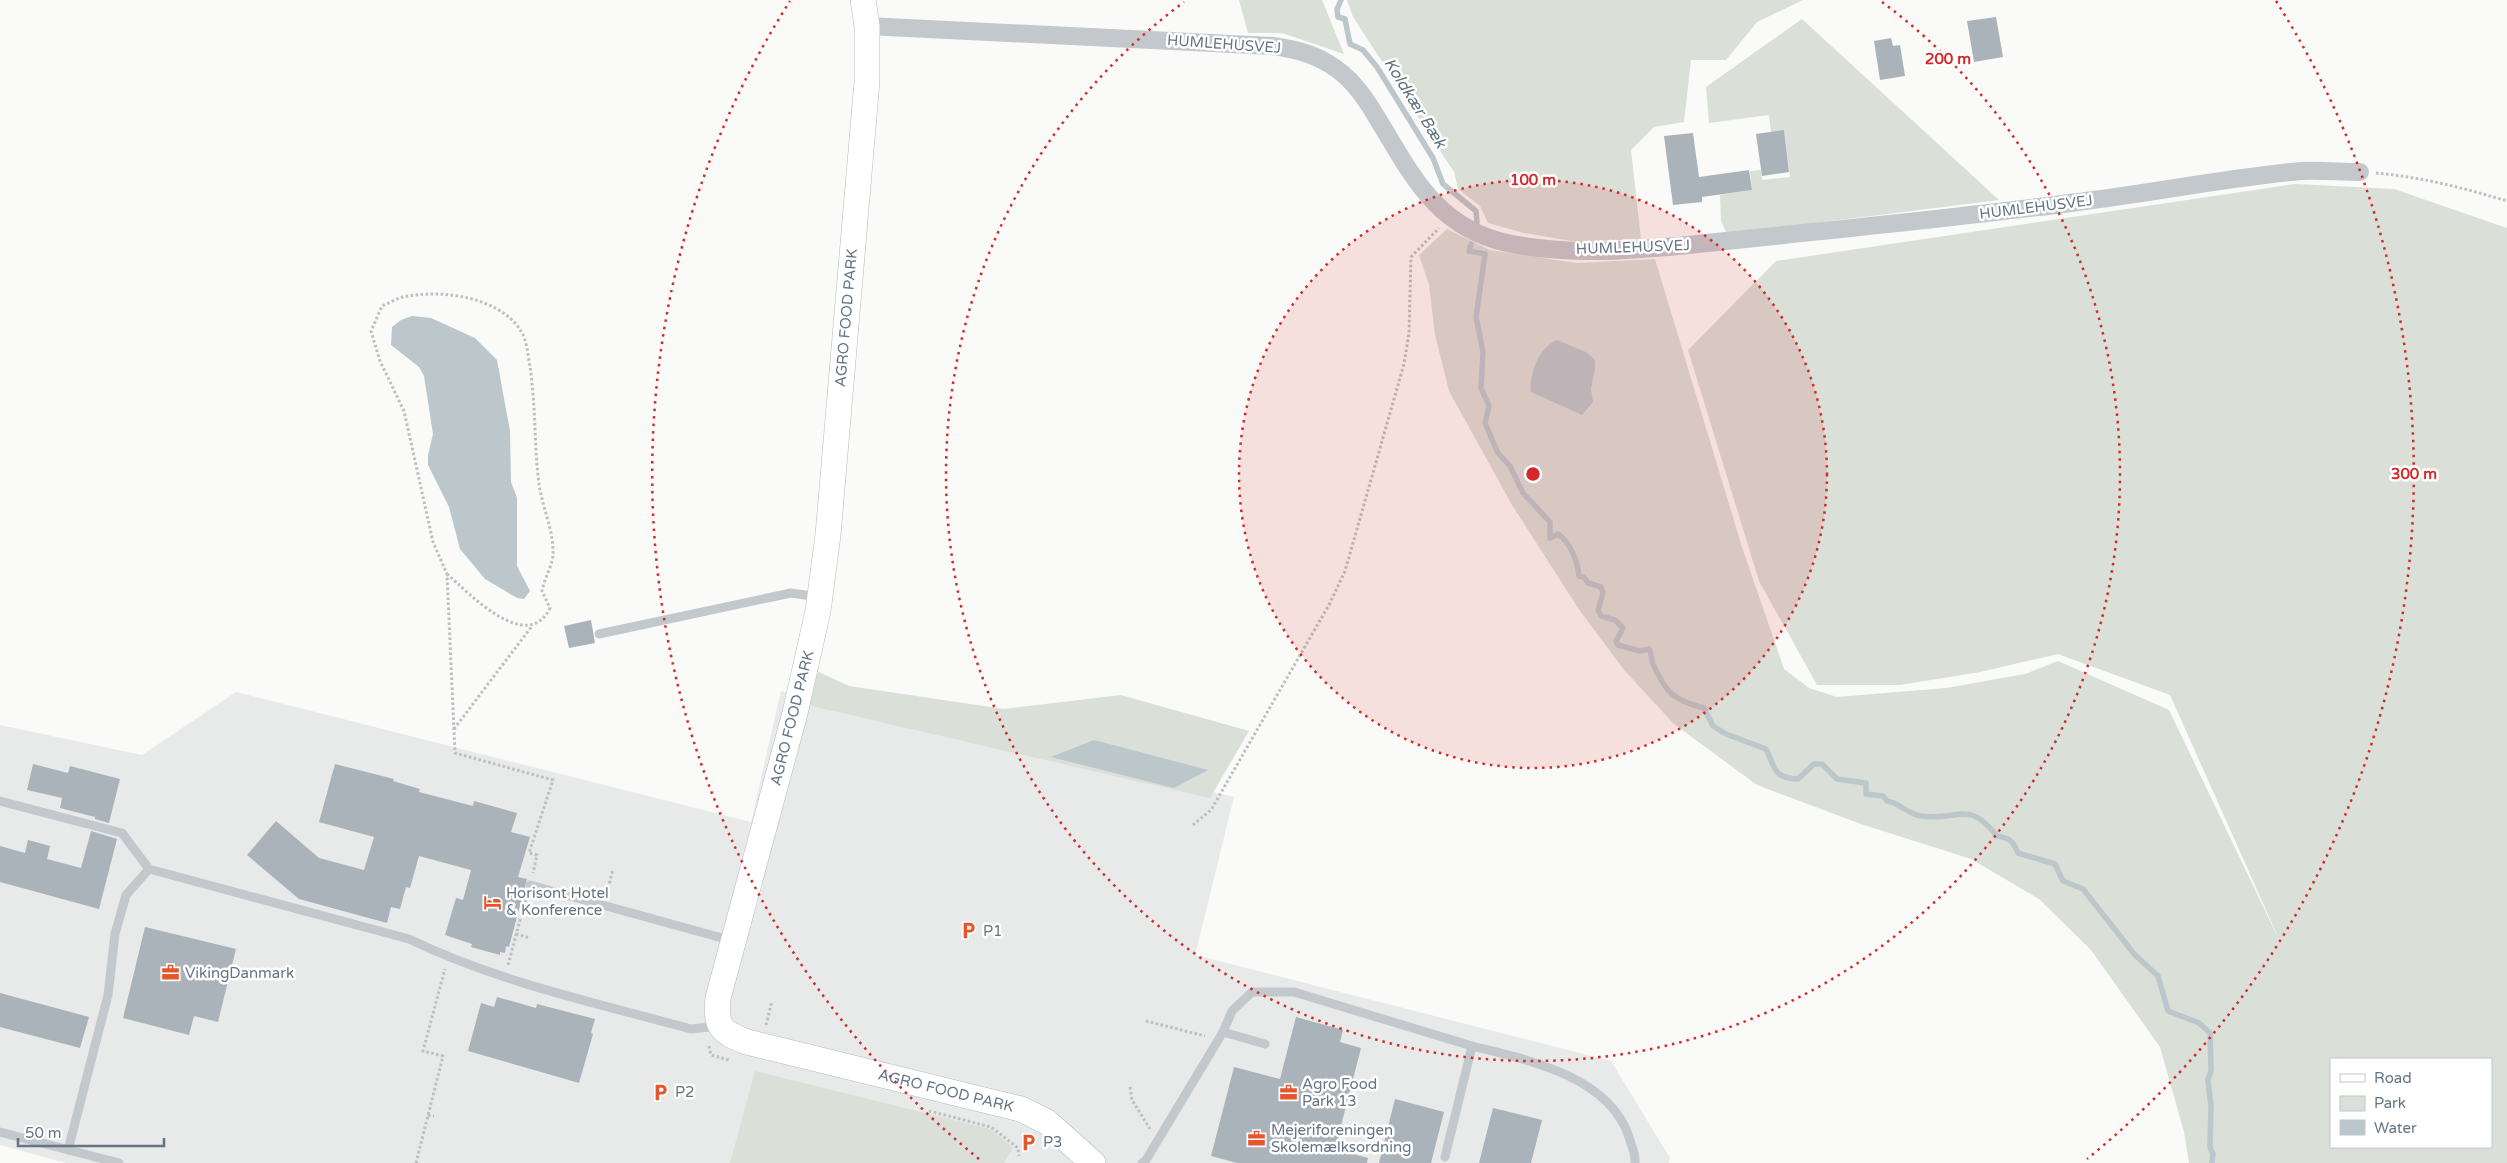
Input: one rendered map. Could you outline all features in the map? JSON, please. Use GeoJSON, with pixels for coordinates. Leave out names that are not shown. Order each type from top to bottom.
{"type":"FeatureCollection","features":[{"type":"Feature","properties":{"kind":"street","name":"AGRO FOOD PARK"},"geometry":{"type":"LineString","coordinates":[[863,0],[868,26],[867,81],[828,535],[820,597],[795,714],[733,941],[718,998],[716,1014],[719,1026],[730,1036],[747,1042],[1021,1109],[1047,1122],[1093,1163]]}},
{"type":"Feature","properties":{"kind":"street","name":"HUMLEHUSVEJ"},"geometry":{"type":"LineString","coordinates":[[868,26],[1274,46],[1302,51],[1330,64],[1349,79],[1366,100],[1419,187],[1434,205],[1449,217],[1485,236],[1528,247],[1595,251],[1646,249],[1974,215],[2304,171],[2360,172]]}},
{"type":"Feature","properties":{"kind":"lane"},"geometry":{"type":"LineString","coordinates":[[599,634],[792,593],[820,597]]}},
{"type":"Feature","properties":{"kind":"lane"},"geometry":{"type":"LineString","coordinates":[[0,801],[122,833],[149,869],[409,939],[448,958],[691,1029],[719,1026]]}},
{"type":"Feature","properties":{"kind":"lane"},"geometry":{"type":"LineString","coordinates":[[68,1150],[108,995],[116,934],[126,895],[149,869]]}},
{"type":"Feature","properties":{"kind":"lane"},"geometry":{"type":"LineString","coordinates":[[530,885],[733,941]]}},
{"type":"Feature","properties":{"kind":"lane"},"geometry":{"type":"LineString","coordinates":[[1148,1162],[1157,1142],[1220,1036],[1232,1011],[1252,992],[1294,992],[1472,1046],[1524,1059],[1585,1082],[1624,1121],[1636,1163]]}},
{"type":"Feature","properties":{"kind":"lane"},"geometry":{"type":"LineString","coordinates":[[1220,1036],[1265,1044]]}},
{"type":"Feature","properties":{"kind":"lane"},"geometry":{"type":"LineString","coordinates":[[1445,1157],[1472,1046]]}},
{"type":"Feature","properties":{"kind":"lane"},"geometry":{"type":"LineString","coordinates":[[0,1132],[118,1163]]}},
{"type":"Feature","properties":{"kind":"path"},"geometry":{"type":"LineString","coordinates":[[2360,172],[2406,176],[2461,187],[2507,201]]}},
{"type":"Feature","properties":{"kind":"path"},"geometry":{"type":"LineString","coordinates":[[1193,825],[1211,810],[1330,603],[1345,571],[1404,364],[1409,333],[1411,257],[1449,217]]}},
{"type":"Feature","properties":{"kind":"path"},"geometry":{"type":"LineString","coordinates":[[454,729],[532,626],[542,620],[550,608],[542,591],[554,554],[539,487],[532,379],[521,331],[505,313],[488,305],[467,298],[434,294],[418,295],[400,298],[382,306],[371,331],[380,361],[404,411],[433,542],[447,574],[455,753],[553,780],[530,853],[538,855],[505,976]]}},
{"type":"Feature","properties":{"kind":"path"},"geometry":{"type":"LineString","coordinates":[[447,574],[497,616],[511,623],[532,626]]}},
{"type":"Feature","properties":{"kind":"path"},"geometry":{"type":"LineString","coordinates":[[603,905],[614,869]]}},
{"type":"Feature","properties":{"kind":"path"},"geometry":{"type":"LineString","coordinates":[[516,934],[530,938]]}},
{"type":"Feature","properties":{"kind":"path"},"geometry":{"type":"LineString","coordinates":[[416,1163],[443,1056],[423,1052],[448,958]]}},
{"type":"Feature","properties":{"kind":"path"},"geometry":{"type":"LineString","coordinates":[[1146,1021],[1220,1036]]}},
{"type":"Feature","properties":{"kind":"path"},"geometry":{"type":"LineString","coordinates":[[1130,1087],[1132,1100],[1157,1142]]}},
{"type":"Feature","properties":{"kind":"path"},"geometry":{"type":"LineString","coordinates":[[428,1115],[434,1116]]}},
{"type":"Feature","properties":{"kind":"shaded area"},"geometry":{"type":"Polygon","coordinates":[[[781,691],[1234,797],[1195,955],[1611,1061],[1670,1158],[1669,1163],[66,1163],[0,1145],[0,725],[142,755],[236,692],[751,822],[781,691]]]}},
{"type":"Feature","properties":{"kind":"green space"},"geometry":{"type":"Polygon","coordinates":[[[1239,0],[1322,0],[1344,54],[1282,33],[1248,33],[1239,0]]]}},
{"type":"Feature","properties":{"kind":"green space"},"geometry":{"type":"Polygon","coordinates":[[[1347,0],[1803,0],[1757,22],[1726,60],[1691,60],[1684,122],[1654,127],[1631,150],[1641,239],[1578,242],[1524,233],[1488,223],[1480,206],[1458,189],[1454,172],[1353,17],[1347,0]]]}},
{"type":"Feature","properties":{"kind":"green space"},"geometry":{"type":"Polygon","coordinates":[[[1802,19],[1999,200],[1727,234],[1721,221],[1720,195],[1752,190],[1750,171],[1761,170],[1762,180],[1790,177],[1784,130],[1771,132],[1769,115],[1709,123],[1706,87],[1802,19]]]}},
{"type":"Feature","properties":{"kind":"green space"},"geometry":{"type":"Polygon","coordinates":[[[2295,184],[2394,189],[2507,228],[2507,1163],[2189,1163],[2184,1132],[2160,1047],[2091,950],[2039,899],[1971,859],[1861,824],[1757,785],[1674,724],[1624,670],[1578,608],[1512,505],[1449,391],[1435,335],[1429,285],[1419,255],[1447,229],[1490,250],[1577,263],[1655,259],[1742,547],[1784,669],[1809,688],[1837,697],[1946,688],[2025,674],[2058,661],[2169,710],[2283,948],[2170,695],[2058,654],[1980,672],[1900,685],[1817,685],[1759,581],[1688,350],[1776,261],[2295,184]]]}},
{"type":"Feature","properties":{"kind":"green space"},"geometry":{"type":"Polygon","coordinates":[[[819,672],[849,686],[1004,709],[1121,695],[1249,731],[1210,798],[816,707],[808,704],[813,681],[819,672]]]}},
{"type":"Feature","properties":{"kind":"green space"},"geometry":{"type":"Polygon","coordinates":[[[755,1071],[990,1129],[1013,1148],[1004,1163],[730,1163],[755,1071]]]}},
{"type":"Feature","properties":{"kind":"water"},"geometry":{"type":"Polygon","coordinates":[[[412,316],[431,318],[475,338],[497,360],[510,431],[511,482],[517,498],[517,566],[530,591],[524,599],[517,598],[485,579],[460,549],[449,507],[428,465],[428,455],[433,434],[424,376],[419,367],[391,345],[392,327],[401,320],[412,316]]]}},
{"type":"Feature","properties":{"kind":"water"},"geometry":{"type":"Polygon","coordinates":[[[1557,340],[1586,352],[1595,360],[1591,389],[1593,402],[1582,415],[1531,392],[1536,362],[1545,349],[1557,340]]]}},
{"type":"Feature","properties":{"kind":"water"},"geometry":{"type":"Polygon","coordinates":[[[1094,740],[1208,770],[1174,788],[1051,757],[1094,740]]]}},
{"type":"Feature","properties":{"kind":"building"},"geometry":{"type":"Polygon","coordinates":[[[1996,17],[2003,57],[1974,62],[1967,21],[1996,17]]]}},
{"type":"Feature","properties":{"kind":"building"},"geometry":{"type":"Polygon","coordinates":[[[1891,38],[1893,46],[1900,45],[1905,76],[1880,80],[1874,41],[1891,38]]]}},
{"type":"Feature","properties":{"kind":"building"},"geometry":{"type":"Polygon","coordinates":[[[1784,130],[1789,172],[1762,176],[1756,134],[1784,130]]]}},
{"type":"Feature","properties":{"kind":"building"},"geometry":{"type":"Polygon","coordinates":[[[1693,133],[1699,177],[1749,170],[1752,190],[1702,197],[1702,202],[1673,205],[1664,136],[1693,133]]]}},
{"type":"Feature","properties":{"kind":"building"},"geometry":{"type":"Polygon","coordinates":[[[591,620],[595,643],[569,648],[564,626],[591,620]]]}},
{"type":"Feature","properties":{"kind":"building"},"geometry":{"type":"Polygon","coordinates":[[[33,764],[68,773],[70,766],[120,779],[109,823],[95,819],[95,817],[60,808],[62,798],[27,790],[33,764]]]}},
{"type":"Feature","properties":{"kind":"building"},"geometry":{"type":"Polygon","coordinates":[[[335,764],[394,779],[393,781],[420,789],[419,792],[473,806],[474,801],[517,813],[511,832],[530,837],[518,877],[527,879],[509,947],[506,946],[505,953],[500,952],[500,955],[471,947],[472,944],[445,935],[456,898],[463,900],[471,870],[419,856],[410,888],[406,887],[400,909],[391,907],[387,923],[299,899],[247,855],[276,821],[319,858],[364,870],[374,837],[319,822],[335,764]]]}},
{"type":"Feature","properties":{"kind":"building"},"geometry":{"type":"Polygon","coordinates":[[[91,831],[117,839],[99,909],[0,882],[0,846],[25,853],[28,840],[50,846],[47,859],[81,868],[91,831]]]}},
{"type":"Feature","properties":{"kind":"building"},"geometry":{"type":"Polygon","coordinates":[[[145,927],[236,949],[218,1022],[194,1016],[189,1035],[123,1018],[145,927]]]}},
{"type":"Feature","properties":{"kind":"building"},"geometry":{"type":"Polygon","coordinates":[[[0,993],[89,1017],[80,1048],[0,1027],[0,993]]]}},
{"type":"Feature","properties":{"kind":"building"},"geometry":{"type":"Polygon","coordinates":[[[497,997],[536,1008],[537,1004],[595,1019],[591,1033],[593,1034],[579,1083],[468,1051],[481,1003],[494,1007],[497,997]]]}},
{"type":"Feature","properties":{"kind":"building","name":"Agro Food Park 13"},"geometry":{"type":"Polygon","coordinates":[[[1296,1017],[1343,1030],[1340,1042],[1361,1048],[1335,1149],[1368,1158],[1367,1163],[1237,1163],[1211,1156],[1234,1067],[1280,1079],[1296,1017]]]}},
{"type":"Feature","properties":{"kind":"building"},"geometry":{"type":"Polygon","coordinates":[[[1395,1099],[1444,1112],[1431,1163],[1379,1163],[1395,1099]]]}},
{"type":"Feature","properties":{"kind":"building"},"geometry":{"type":"Polygon","coordinates":[[[1493,1108],[1542,1120],[1531,1163],[1479,1163],[1493,1108]]]}},
{"type":"Feature","properties":{"kind":"waterway","name":"Koldkær Bæk"},"geometry":{"type":"LineString","coordinates":[[1341,0],[1337,9],[1338,17],[1345,19],[1350,44],[1363,50],[1377,67],[1433,158],[1443,184],[1476,211],[1477,222]]}},
{"type":"Feature","properties":{"kind":"waterway","name":"Koldkær Bæk"},"geometry":{"type":"LineString","coordinates":[[1471,244],[1469,251],[1485,254],[1476,317],[1483,352],[1481,388],[1489,406],[1485,423],[1498,453],[1510,466],[1523,493],[1550,522],[1550,538],[1558,534],[1573,553],[1579,576],[1584,577],[1588,583],[1601,587],[1603,593],[1598,610],[1601,616],[1615,620],[1623,628],[1616,641],[1618,645],[1640,651],[1649,649],[1653,664],[1662,682],[1672,694],[1685,702],[1704,708],[1713,726],[1726,734],[1766,749],[1776,771],[1784,777],[1798,779],[1814,764],[1822,764],[1837,779],[1866,783],[1866,794],[1883,796],[1887,801],[1917,815],[1934,817],[1962,814],[1978,818],[1997,836],[2010,841],[2018,853],[2055,864],[2063,881],[2083,889],[2135,955],[2158,976],[2168,1011],[2199,1023],[2210,1033],[2211,1070],[2208,1080],[2211,1107],[2210,1147],[2213,1154],[2212,1163]]}},
{"type":"Feature","properties":{"kind":"place","name":"Horisont Hotel & Konference"},"geometry":{"type":"Point","coordinates":[492,902]}},
{"type":"Feature","properties":{"kind":"place","name":"P1"},"geometry":{"type":"Point","coordinates":[969,931]}},
{"type":"Feature","properties":{"kind":"place","name":"VikingDanmark"},"geometry":{"type":"Point","coordinates":[171,973]}},
{"type":"Feature","properties":{"kind":"place","name":"P2"},"geometry":{"type":"Point","coordinates":[661,1092]}},
{"type":"Feature","properties":{"kind":"place","name":"Agro Food Park 13"},"geometry":{"type":"Point","coordinates":[1288,1093]}},
{"type":"Feature","properties":{"kind":"place","name":"Mejeriforeningen Skolemælksordning"},"geometry":{"type":"Point","coordinates":[1257,1139]}},
{"type":"Feature","properties":{"kind":"place","name":"P3"},"geometry":{"type":"Point","coordinates":[1029,1142]}}]}
